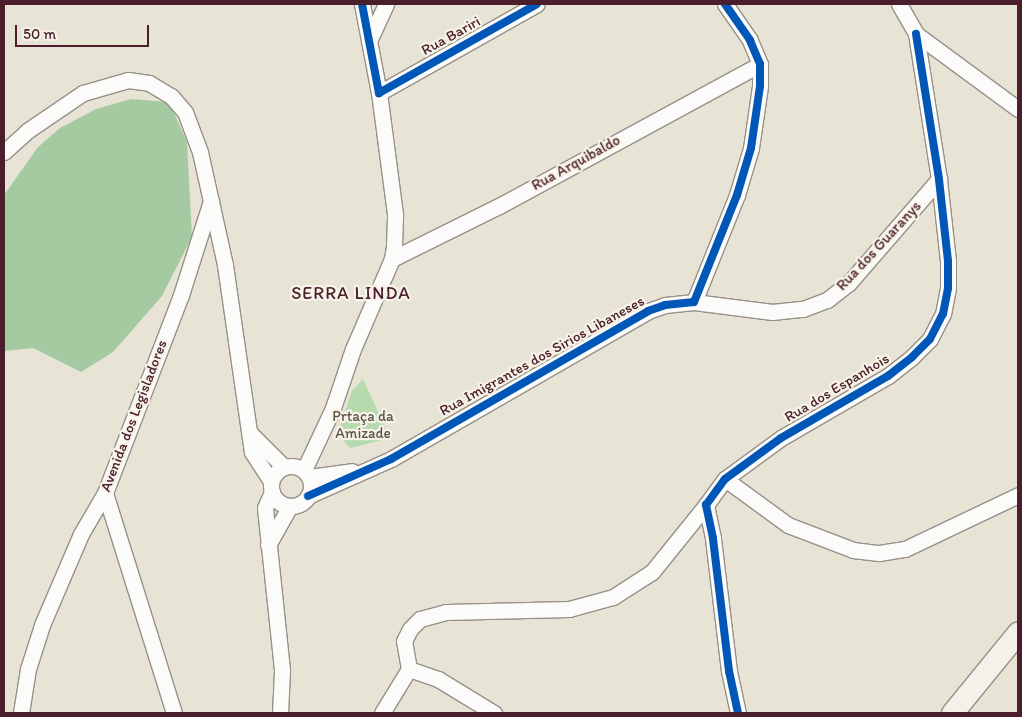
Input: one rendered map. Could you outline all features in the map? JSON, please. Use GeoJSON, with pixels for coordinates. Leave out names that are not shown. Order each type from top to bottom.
{"type":"FeatureCollection","features":[{"type":"Feature","properties":{"kind":"main road"},"geometry":{"type":"LineString","coordinates":[[952,713],[1018,632]]}},
{"type":"Feature","properties":{"kind":"street"},"geometry":{"type":"LineString","coordinates":[[297,470],[329,417],[353,349],[392,259],[395,214],[379,93],[362,4]]}},
{"type":"Feature","properties":{"kind":"street"},"geometry":{"type":"LineString","coordinates":[[369,41],[386,4]]}},
{"type":"Feature","properties":{"kind":"street","name":"Rua Bariri"},"geometry":{"type":"LineString","coordinates":[[379,93],[537,4]]}},
{"type":"Feature","properties":{"kind":"street"},"geometry":{"type":"LineString","coordinates":[[694,302],[726,226],[751,148],[760,64],[750,40],[725,4]]}},
{"type":"Feature","properties":{"kind":"street"},"geometry":{"type":"LineString","coordinates":[[898,4],[916,34],[1018,109]]}},
{"type":"Feature","properties":{"kind":"street","name":"Rua dos Espanhois"},"geometry":{"type":"LineString","coordinates":[[409,669],[404,641],[410,629],[420,619],[446,612],[569,609],[606,599],[652,572],[725,479],[781,438],[888,376],[930,339],[943,314],[948,288],[939,179],[916,34]]}},
{"type":"Feature","properties":{"kind":"street","name":"Rua Arquibaldo"},"geometry":{"type":"LineString","coordinates":[[392,259],[499,206],[760,64]]}},
{"type":"Feature","properties":{"kind":"street"},"geometry":{"type":"LineString","coordinates":[[4,152],[27,131],[83,92],[128,80],[150,83],[171,96],[185,112],[200,152],[212,201],[245,388],[249,432],[252,452],[279,502],[290,506],[301,503],[308,496],[297,470],[249,432]]}},
{"type":"Feature","properties":{"kind":"street","name":"Rua dos Guaranys"},"geometry":{"type":"LineString","coordinates":[[694,302],[772,312],[803,309],[827,300],[850,283],[939,179]]}},
{"type":"Feature","properties":{"kind":"street","name":"Avenida dos Legisladores"},"geometry":{"type":"LineString","coordinates":[[21,713],[28,669],[42,625],[81,534],[105,493],[181,295],[212,201]]}},
{"type":"Feature","properties":{"kind":"street","name":"Rua Imigrantes dos Sirios Libaneses"},"geometry":{"type":"LineString","coordinates":[[308,496],[370,469],[648,311],[665,305],[694,302]]}},
{"type":"Feature","properties":{"kind":"street","name":"Rua Imigrantes dos Sirios Libaneses"},"geometry":{"type":"LineString","coordinates":[[297,470],[370,469]]}},
{"type":"Feature","properties":{"kind":"street"},"geometry":{"type":"LineString","coordinates":[[280,713],[282,671],[268,544],[266,508],[276,472],[297,470]]}},
{"type":"Feature","properties":{"kind":"street"},"geometry":{"type":"LineString","coordinates":[[725,479],[788,525],[853,550],[879,553],[906,550],[1018,495]]}},
{"type":"Feature","properties":{"kind":"street"},"geometry":{"type":"LineString","coordinates":[[105,493],[174,713]]}},
{"type":"Feature","properties":{"kind":"street"},"geometry":{"type":"LineString","coordinates":[[706,505],[713,538],[729,671],[738,713]]}},
{"type":"Feature","properties":{"kind":"street"},"geometry":{"type":"LineString","coordinates":[[268,544],[290,506]]}},
{"type":"Feature","properties":{"kind":"street"},"geometry":{"type":"LineString","coordinates":[[382,713],[409,669],[438,680],[494,713]]}},
{"type":"Feature","properties":{"kind":"green space"},"geometry":{"type":"Polygon","coordinates":[[[131,99],[169,102],[187,142],[192,237],[162,296],[113,352],[81,372],[33,348],[4,351],[4,195],[38,147],[60,128],[96,109],[131,99]]]}},
{"type":"Feature","properties":{"kind":"green space","name":"Prtaça da Amizade"},"geometry":{"type":"Polygon","coordinates":[[[363,379],[390,438],[350,448],[341,438],[340,426],[352,391],[363,379]]]}},
{"type":"Feature","properties":{"kind":"cycle path"},"geometry":{"type":"LineString","coordinates":[[362,4],[379,93],[537,4]]}},
{"type":"Feature","properties":{"kind":"cycle path"},"geometry":{"type":"LineString","coordinates":[[308,496],[391,459],[648,311],[665,305],[694,302],[737,195],[751,148],[760,86],[760,64],[750,40],[725,4]]}},
{"type":"Feature","properties":{"kind":"cycle path"},"geometry":{"type":"LineString","coordinates":[[738,713],[729,671],[713,538],[706,505],[725,479],[781,438],[888,376],[912,357],[930,339],[943,314],[948,288],[948,261],[939,179],[916,34]]}},
{"type":"Feature","properties":{"kind":"district","name":"SERRA LINDA"},"geometry":{"type":"Point","coordinates":[351,293]}}]}
